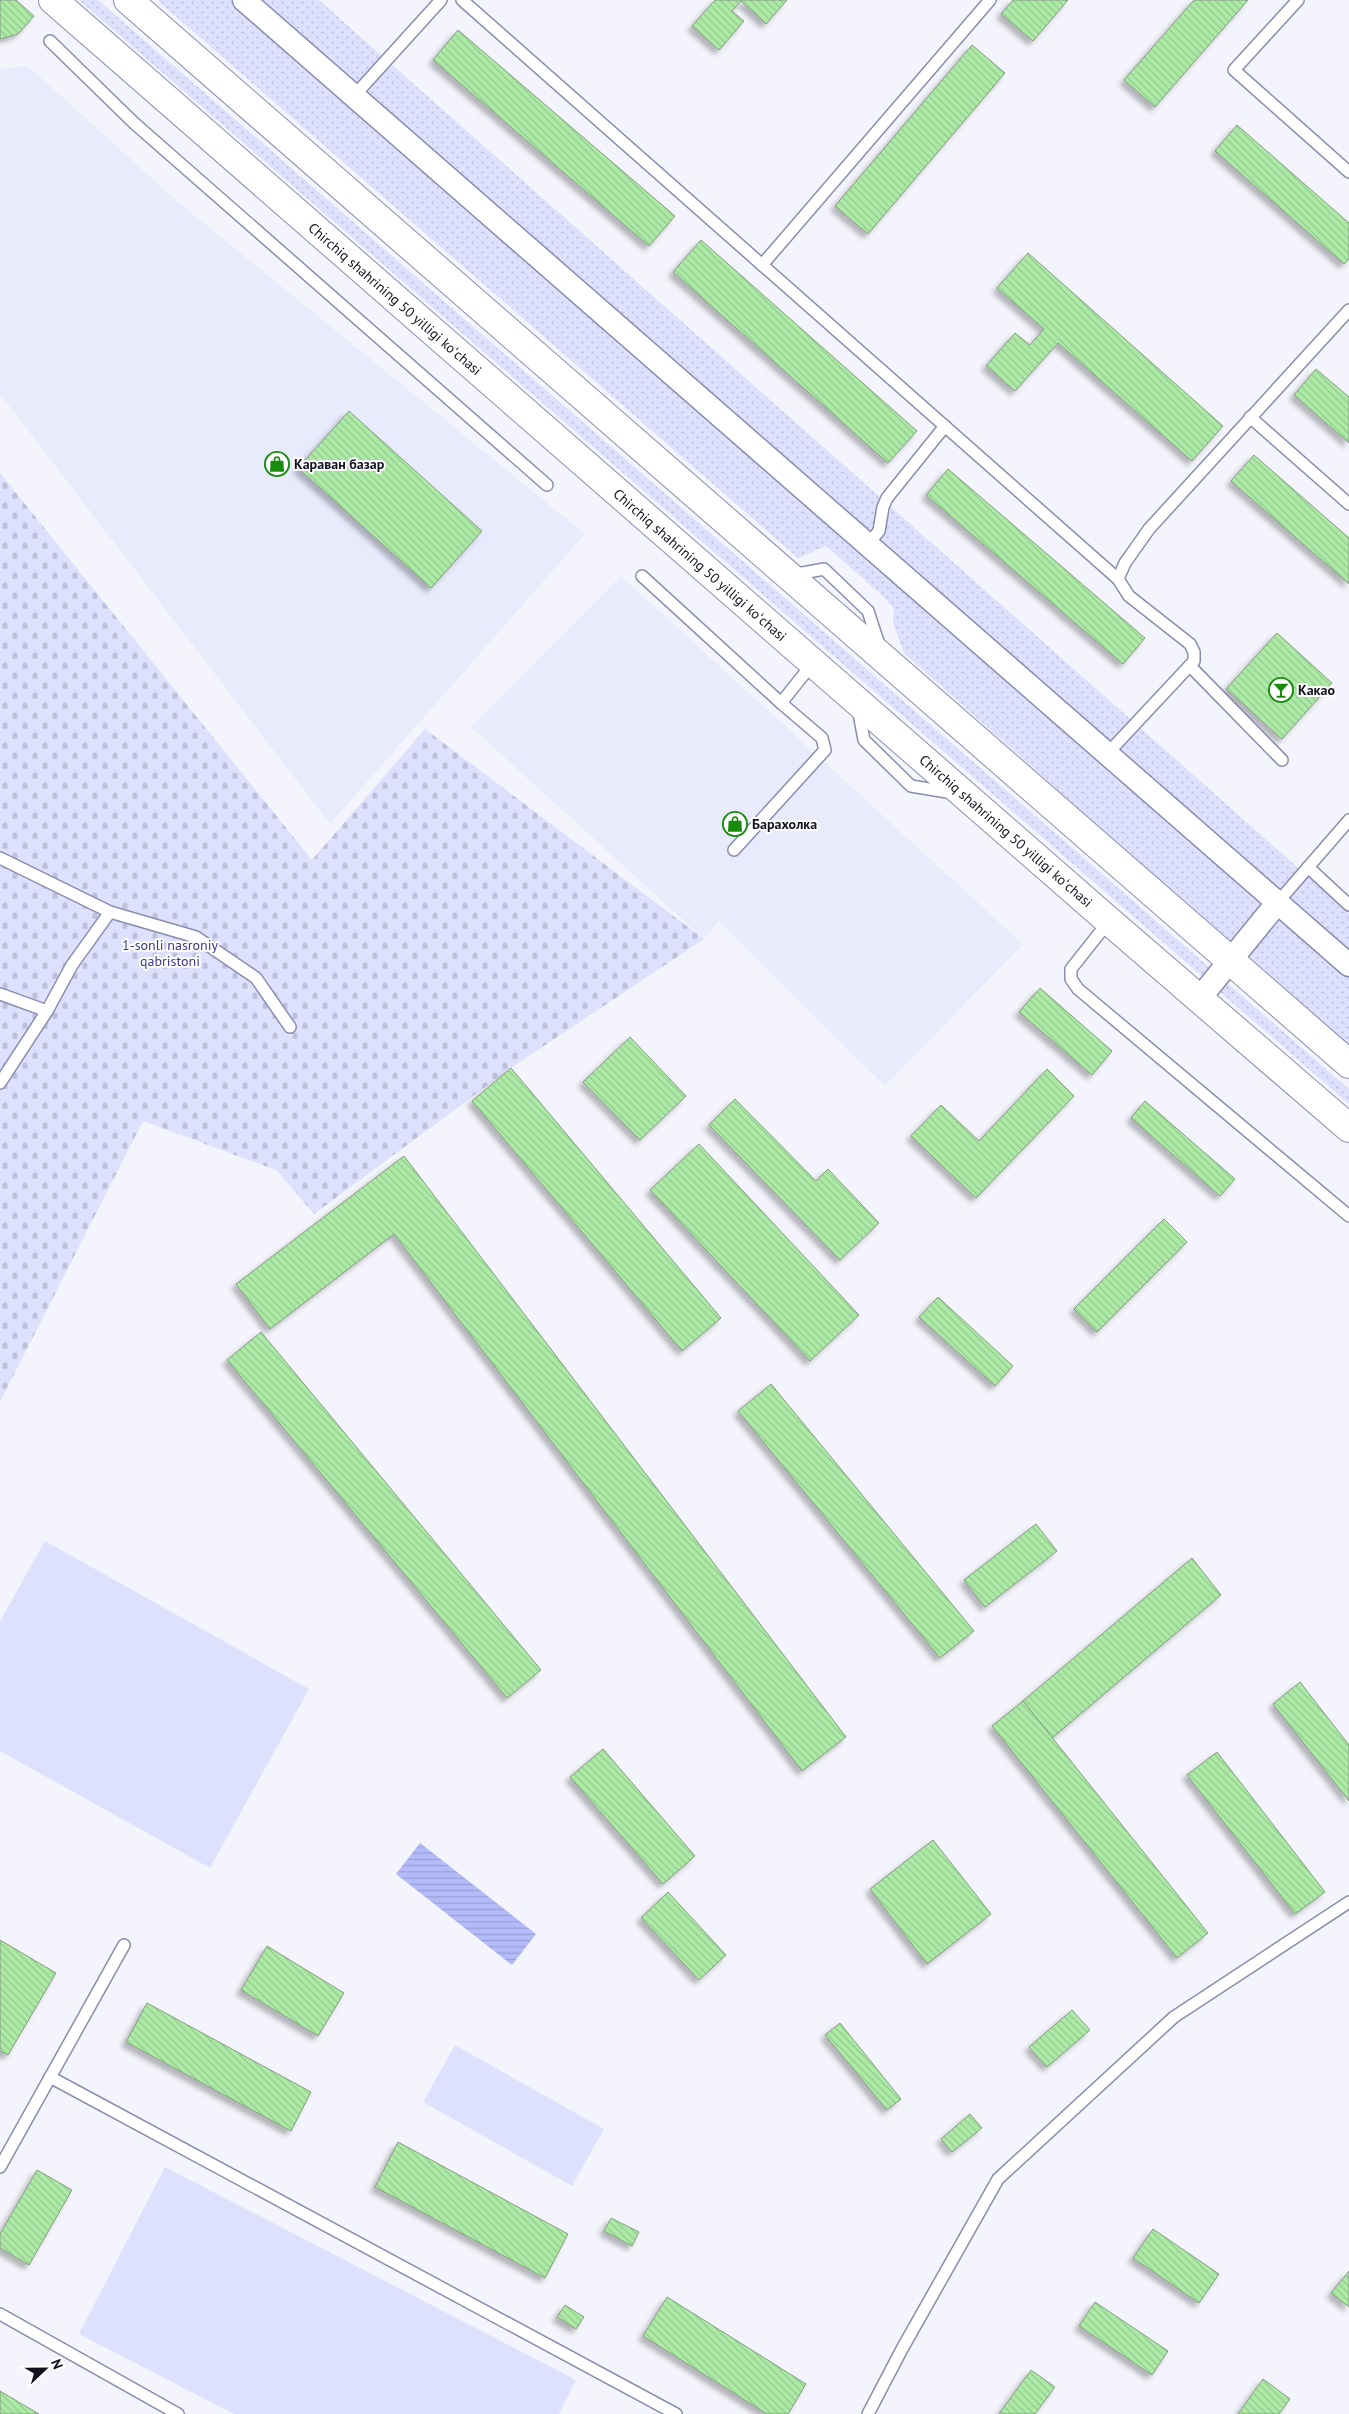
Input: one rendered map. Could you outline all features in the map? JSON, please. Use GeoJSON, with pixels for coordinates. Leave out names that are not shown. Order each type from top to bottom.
{"type":"FeatureCollection","features":[{"type":"Feature","properties":{"kind":"main road","name":"Chirchiq shahrining 50 yilligi koʻchasi"},"geometry":{"type":"LineString","coordinates":[[53,0],[1349,1128]]}},
{"type":"Feature","properties":{"kind":"main road"},"geometry":{"type":"LineString","coordinates":[[128,0],[1349,1064]]}},
{"type":"Feature","properties":{"kind":"street"},"geometry":{"type":"LineString","coordinates":[[244,0],[1349,965]]}},
{"type":"Feature","properties":{"kind":"street"},"geometry":{"type":"LineString","coordinates":[[1199,999],[1278,902]]}},
{"type":"Feature","properties":{"kind":"lane"},"geometry":{"type":"LineString","coordinates":[[354,96],[441,0]]}},
{"type":"Feature","properties":{"kind":"lane"},"geometry":{"type":"LineString","coordinates":[[462,0],[1118,579],[1129,596],[1190,644],[1194,652],[1194,661],[1107,754]]}},
{"type":"Feature","properties":{"kind":"lane"},"geometry":{"type":"LineString","coordinates":[[762,265],[990,0]]}},
{"type":"Feature","properties":{"kind":"lane"},"geometry":{"type":"LineString","coordinates":[[1298,0],[1234,70],[1349,172]]}},
{"type":"Feature","properties":{"kind":"lane"},"geometry":{"type":"LineString","coordinates":[[50,41],[134,123],[547,484]]}},
{"type":"Feature","properties":{"kind":"lane"},"geometry":{"type":"LineString","coordinates":[[1118,579],[1124,563],[1149,529],[1250,416],[1349,310]]}},
{"type":"Feature","properties":{"kind":"lane"},"geometry":{"type":"LineString","coordinates":[[1250,416],[1349,504]]}},
{"type":"Feature","properties":{"kind":"lane"},"geometry":{"type":"LineString","coordinates":[[868,544],[879,531],[883,506],[887,498],[945,426]]}},
{"type":"Feature","properties":{"kind":"lane"},"geometry":{"type":"LineString","coordinates":[[642,576],[781,704],[822,738],[825,750],[734,850]]}},
{"type":"Feature","properties":{"kind":"lane"},"geometry":{"type":"LineString","coordinates":[[781,704],[813,663]]}},
{"type":"Feature","properties":{"kind":"lane"},"geometry":{"type":"LineString","coordinates":[[1190,666],[1282,760]]}},
{"type":"Feature","properties":{"kind":"lane"},"geometry":{"type":"LineString","coordinates":[[1278,902],[1349,820]]}},
{"type":"Feature","properties":{"kind":"lane"},"geometry":{"type":"LineString","coordinates":[[0,858],[110,912],[196,938],[256,978],[290,1027]]}},
{"type":"Feature","properties":{"kind":"lane"},"geometry":{"type":"LineString","coordinates":[[1308,867],[1349,904]]}},
{"type":"Feature","properties":{"kind":"lane"},"geometry":{"type":"LineString","coordinates":[[0,1083],[47,1011],[72,965],[110,912]]}},
{"type":"Feature","properties":{"kind":"lane"},"geometry":{"type":"LineString","coordinates":[[1109,921],[1071,968],[1072,979],[1078,989],[1349,1216]]}},
{"type":"Feature","properties":{"kind":"lane"},"geometry":{"type":"LineString","coordinates":[[0,994],[47,1011]]}},
{"type":"Feature","properties":{"kind":"lane"},"geometry":{"type":"LineString","coordinates":[[868,2414],[902,2349],[998,2179],[1174,2016],[1349,1902]]}},
{"type":"Feature","properties":{"kind":"lane"},"geometry":{"type":"LineString","coordinates":[[0,2167],[124,1944]]}},
{"type":"Feature","properties":{"kind":"lane"},"geometry":{"type":"LineString","coordinates":[[50,2077],[676,2414]]}},
{"type":"Feature","properties":{"kind":"lane"},"geometry":{"type":"LineString","coordinates":[[0,2314],[178,2414]]}},
{"type":"Feature","properties":{"kind":"shaded area","name":"Караван базар"},"geometry":{"type":"Polygon","coordinates":[[[28,66],[178,202],[585,534],[330,824],[0,394],[0,69],[28,66]]]}},
{"type":"Feature","properties":{"kind":"shaded area","name":"Барахолка"},"geometry":{"type":"Polygon","coordinates":[[[621,576],[1023,944],[885,1086],[719,921],[704,939],[471,727],[621,576]]]}},
{"type":"Feature","properties":{"kind":"green space"},"geometry":{"type":"Polygon","coordinates":[[[79,0],[98,0],[1349,1089],[1349,1104],[79,0]]]}},
{"type":"Feature","properties":{"kind":"green space"},"geometry":{"type":"Polygon","coordinates":[[[157,0],[319,0],[1349,913],[1349,1050],[904,653],[893,623],[894,609],[884,597],[826,546],[798,558],[157,0]]]}},
{"type":"Feature","properties":{"kind":"green space","name":"1-sonli nasroniy qabristoni"},"geometry":{"type":"Polygon","coordinates":[[[0,473],[312,860],[425,729],[704,939],[511,1068],[314,1214],[276,1170],[143,1121],[0,1402],[0,473]]]}},
{"type":"Feature","properties":{"kind":"green space"},"geometry":{"type":"Polygon","coordinates":[[[45,1541],[309,1689],[210,1868],[0,1751],[0,1621],[45,1541]]]}},
{"type":"Feature","properties":{"kind":"green space"},"geometry":{"type":"Polygon","coordinates":[[[455,2045],[604,2129],[572,2186],[423,2102],[455,2045]]]}},
{"type":"Feature","properties":{"kind":"green space"},"geometry":{"type":"Polygon","coordinates":[[[165,2167],[576,2380],[559,2414],[234,2414],[79,2334],[165,2167]]]}},
{"type":"Feature","properties":{"kind":"water"},"geometry":{"type":"Polygon","coordinates":[[[420,1843],[536,1934],[512,1965],[396,1874],[420,1843]]]}},
{"type":"Feature","properties":{"kind":"building"},"geometry":{"type":"Polygon","coordinates":[[[0,0],[16,0],[34,16],[18,34],[0,39],[0,0]]]}},
{"type":"Feature","properties":{"kind":"building"},"geometry":{"type":"Polygon","coordinates":[[[715,0],[787,0],[766,24],[741,1],[732,11],[744,21],[719,50],[692,26],[715,0]]]}},
{"type":"Feature","properties":{"kind":"building"},"geometry":{"type":"Polygon","coordinates":[[[1013,0],[1068,0],[1033,41],[1001,14],[1013,0]]]}},
{"type":"Feature","properties":{"kind":"building"},"geometry":{"type":"Polygon","coordinates":[[[1194,0],[1248,0],[1155,107],[1124,80],[1194,0]]]}},
{"type":"Feature","properties":{"kind":"building"},"geometry":{"type":"Polygon","coordinates":[[[458,30],[675,216],[649,246],[433,60],[458,30]]]}},
{"type":"Feature","properties":{"kind":"building"},"geometry":{"type":"Polygon","coordinates":[[[972,45],[1005,73],[868,234],[835,206],[972,45]]]}},
{"type":"Feature","properties":{"kind":"building"},"geometry":{"type":"Polygon","coordinates":[[[1237,125],[1349,223],[1349,259],[1344,264],[1215,151],[1237,125]]]}},
{"type":"Feature","properties":{"kind":"building"},"geometry":{"type":"Polygon","coordinates":[[[701,240],[917,431],[888,463],[673,272],[701,240]]]}},
{"type":"Feature","properties":{"kind":"building"},"geometry":{"type":"Polygon","coordinates":[[[1028,253],[1223,426],[1192,461],[1058,343],[1015,391],[986,366],[1015,333],[1030,345],[1044,329],[997,288],[1028,253]]]}},
{"type":"Feature","properties":{"kind":"building"},"geometry":{"type":"Polygon","coordinates":[[[1316,369],[1349,397],[1349,443],[1294,395],[1316,369]]]}},
{"type":"Feature","properties":{"kind":"building"},"geometry":{"type":"Polygon","coordinates":[[[349,411],[482,531],[431,588],[298,468],[349,411]]]}},
{"type":"Feature","properties":{"kind":"building"},"geometry":{"type":"Polygon","coordinates":[[[1254,455],[1349,538],[1349,584],[1231,481],[1254,455]]]}},
{"type":"Feature","properties":{"kind":"building"},"geometry":{"type":"Polygon","coordinates":[[[948,469],[1145,638],[1123,664],[926,495],[948,469]]]}},
{"type":"Feature","properties":{"kind":"building"},"geometry":{"type":"Polygon","coordinates":[[[1277,633],[1332,683],[1282,739],[1226,689],[1277,633]]]}},
{"type":"Feature","properties":{"kind":"building"},"geometry":{"type":"Polygon","coordinates":[[[1040,988],[1112,1051],[1092,1075],[1019,1012],[1040,988]]]}},
{"type":"Feature","properties":{"kind":"building"},"geometry":{"type":"Polygon","coordinates":[[[630,1037],[686,1096],[640,1140],[583,1082],[630,1037]]]}},
{"type":"Feature","properties":{"kind":"building"},"geometry":{"type":"Polygon","coordinates":[[[511,1068],[721,1318],[682,1351],[472,1101],[511,1068]]]}},
{"type":"Feature","properties":{"kind":"building"},"geometry":{"type":"Polygon","coordinates":[[[1047,1069],[1074,1096],[976,1198],[911,1136],[941,1105],[979,1141],[1047,1069]]]}},
{"type":"Feature","properties":{"kind":"building"},"geometry":{"type":"Polygon","coordinates":[[[735,1099],[816,1181],[828,1169],[879,1223],[840,1260],[709,1125],[735,1099]]]}},
{"type":"Feature","properties":{"kind":"building"},"geometry":{"type":"Polygon","coordinates":[[[1145,1101],[1235,1179],[1220,1196],[1131,1118],[1145,1101]]]}},
{"type":"Feature","properties":{"kind":"building"},"geometry":{"type":"Polygon","coordinates":[[[699,1144],[859,1315],[810,1361],[650,1190],[699,1144]]]}},
{"type":"Feature","properties":{"kind":"building"},"geometry":{"type":"Polygon","coordinates":[[[404,1156],[846,1737],[802,1771],[394,1234],[270,1329],[236,1284],[404,1156]]]}},
{"type":"Feature","properties":{"kind":"building"},"geometry":{"type":"Polygon","coordinates":[[[1164,1219],[1187,1242],[1097,1332],[1074,1309],[1164,1219]]]}},
{"type":"Feature","properties":{"kind":"building"},"geometry":{"type":"Polygon","coordinates":[[[938,1297],[1013,1366],[995,1386],[919,1317],[938,1297]]]}},
{"type":"Feature","properties":{"kind":"building"},"geometry":{"type":"Polygon","coordinates":[[[261,1332],[541,1670],[507,1698],[227,1360],[261,1332]]]}},
{"type":"Feature","properties":{"kind":"building"},"geometry":{"type":"Polygon","coordinates":[[[771,1384],[974,1631],[940,1658],[738,1411],[771,1384]]]}},
{"type":"Feature","properties":{"kind":"building"},"geometry":{"type":"Polygon","coordinates":[[[1036,1524],[1057,1551],[985,1607],[964,1580],[1036,1524]]]}},
{"type":"Feature","properties":{"kind":"building"},"geometry":{"type":"Polygon","coordinates":[[[1192,1558],[1221,1595],[1052,1738],[1023,1701],[1192,1558]]]}},
{"type":"Feature","properties":{"kind":"building"},"geometry":{"type":"Polygon","coordinates":[[[1300,1682],[1349,1745],[1349,1801],[1273,1704],[1300,1682]]]}},
{"type":"Feature","properties":{"kind":"building"},"geometry":{"type":"Polygon","coordinates":[[[1023,1701],[1208,1933],[1177,1958],[992,1726],[1023,1701]]]}},
{"type":"Feature","properties":{"kind":"building"},"geometry":{"type":"Polygon","coordinates":[[[603,1749],[695,1856],[663,1884],[570,1777],[603,1749]]]}},
{"type":"Feature","properties":{"kind":"building"},"geometry":{"type":"Polygon","coordinates":[[[1217,1752],[1325,1892],[1295,1914],[1187,1775],[1217,1752]]]}},
{"type":"Feature","properties":{"kind":"building"},"geometry":{"type":"Polygon","coordinates":[[[933,1840],[991,1914],[927,1964],[870,1889],[933,1840]]]}},
{"type":"Feature","properties":{"kind":"building"},"geometry":{"type":"Polygon","coordinates":[[[668,1892],[726,1955],[699,1980],[641,1918],[668,1892]]]}},
{"type":"Feature","properties":{"kind":"building"},"geometry":{"type":"Polygon","coordinates":[[[0,1940],[56,1973],[8,2055],[0,2051],[0,1940]]]}},
{"type":"Feature","properties":{"kind":"building"},"geometry":{"type":"Polygon","coordinates":[[[267,1946],[344,1993],[318,2036],[241,1990],[267,1946]]]}},
{"type":"Feature","properties":{"kind":"building"},"geometry":{"type":"Polygon","coordinates":[[[147,2003],[311,2092],[291,2131],[126,2042],[147,2003]]]}},
{"type":"Feature","properties":{"kind":"building"},"geometry":{"type":"Polygon","coordinates":[[[1072,2010],[1090,2030],[1047,2067],[1029,2047],[1072,2010]]]}},
{"type":"Feature","properties":{"kind":"building"},"geometry":{"type":"Polygon","coordinates":[[[840,2023],[901,2099],[887,2110],[825,2035],[840,2023]]]}},
{"type":"Feature","properties":{"kind":"building"},"geometry":{"type":"Polygon","coordinates":[[[970,2114],[982,2128],[952,2152],[941,2139],[970,2114]]]}},
{"type":"Feature","properties":{"kind":"building"},"geometry":{"type":"Polygon","coordinates":[[[398,2142],[568,2234],[545,2278],[375,2187],[398,2142]]]}},
{"type":"Feature","properties":{"kind":"building"},"geometry":{"type":"Polygon","coordinates":[[[37,2170],[72,2190],[29,2265],[0,2248],[0,2234],[37,2170]]]}},
{"type":"Feature","properties":{"kind":"building"},"geometry":{"type":"Polygon","coordinates":[[[611,2218],[639,2232],[632,2246],[604,2231],[611,2218]]]}},
{"type":"Feature","properties":{"kind":"building"},"geometry":{"type":"Polygon","coordinates":[[[1153,2229],[1219,2274],[1199,2303],[1133,2258],[1153,2229]]]}},
{"type":"Feature","properties":{"kind":"building"},"geometry":{"type":"Polygon","coordinates":[[[1349,2271],[1349,2307],[1331,2293],[1349,2271]]]}},
{"type":"Feature","properties":{"kind":"building"},"geometry":{"type":"Polygon","coordinates":[[[667,2297],[806,2384],[788,2414],[767,2414],[643,2336],[667,2297]]]}},
{"type":"Feature","properties":{"kind":"building"},"geometry":{"type":"Polygon","coordinates":[[[1095,2302],[1168,2351],[1152,2375],[1079,2326],[1095,2302]]]}},
{"type":"Feature","properties":{"kind":"building"},"geometry":{"type":"Polygon","coordinates":[[[565,2305],[584,2317],[576,2329],[557,2317],[565,2305]]]}},
{"type":"Feature","properties":{"kind":"building"},"geometry":{"type":"Polygon","coordinates":[[[1031,2370],[1055,2387],[1035,2414],[999,2414],[1031,2370]]]}},
{"type":"Feature","properties":{"kind":"building"},"geometry":{"type":"Polygon","coordinates":[[[1263,2379],[1290,2399],[1279,2414],[1238,2414],[1263,2379]]]}},
{"type":"Feature","properties":{"kind":"building"},"geometry":{"type":"Polygon","coordinates":[[[0,2391],[39,2414],[0,2414],[0,2391]]]}},
{"type":"Feature","properties":{"kind":"place","name":"Караван базар"},"geometry":{"type":"Point","coordinates":[277,464]}},
{"type":"Feature","properties":{"kind":"place","name":"Какао"},"geometry":{"type":"Point","coordinates":[1281,690]}},
{"type":"Feature","properties":{"kind":"place","name":"Барахолка"},"geometry":{"type":"Point","coordinates":[735,824]}}]}
